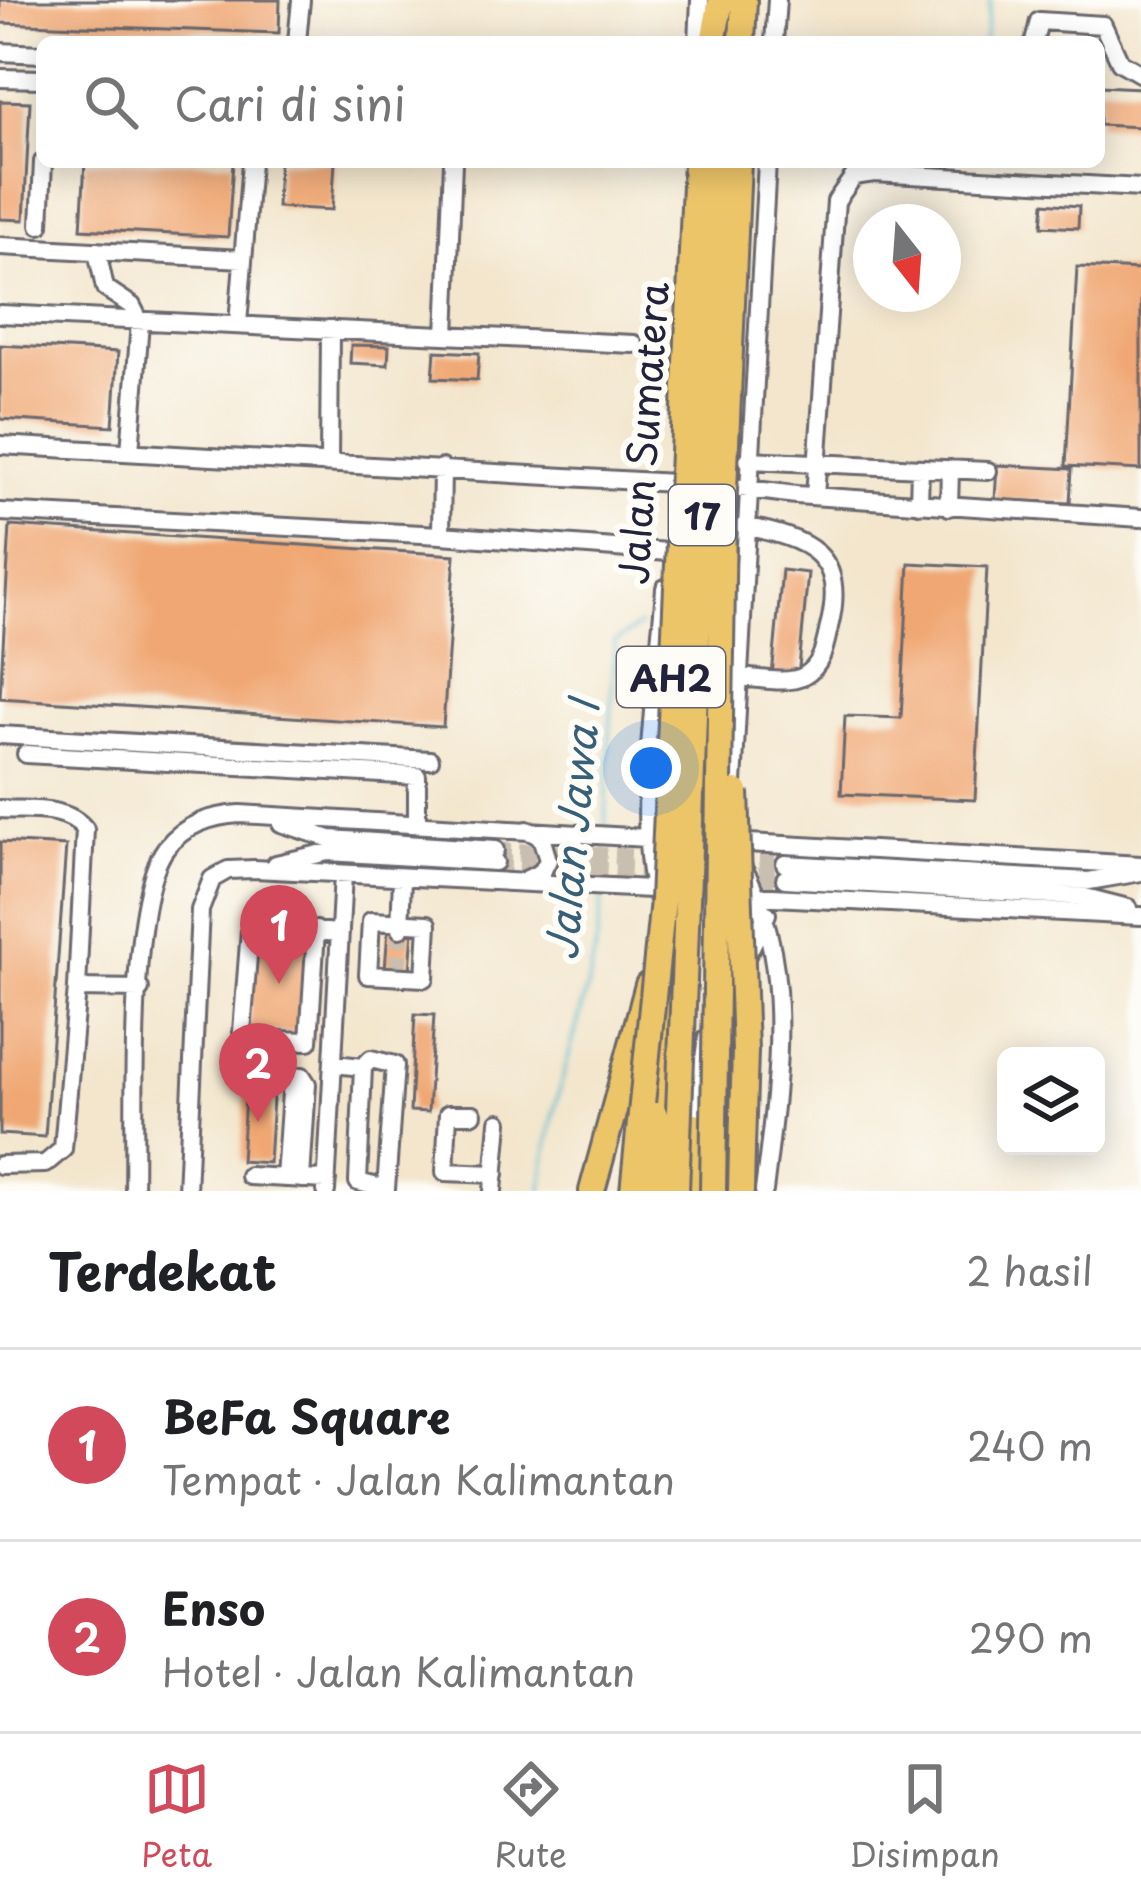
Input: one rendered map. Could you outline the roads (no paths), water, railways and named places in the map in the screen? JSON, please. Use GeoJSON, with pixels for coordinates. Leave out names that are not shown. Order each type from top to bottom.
{"type":"FeatureCollection","features":[{"type":"Feature","properties":{"kind":"highway"},"geometry":{"type":"LineString","coordinates":[[718,36],[722,0]]}},
{"type":"Feature","properties":{"kind":"highway"},"geometry":{"type":"LineString","coordinates":[[742,36],[744,0]]}},
{"type":"Feature","properties":{"kind":"highway","name":"AH2"},"geometry":{"type":"LineString","coordinates":[[633,1191],[659,904],[693,168]]}},
{"type":"Feature","properties":{"kind":"highway","name":"17"},"geometry":{"type":"LineString","coordinates":[[676,1191],[715,168]]}},
{"type":"Feature","properties":{"kind":"highway","name":"17"},"geometry":{"type":"LineString","coordinates":[[713,1191],[734,520],[738,168]]}},
{"type":"Feature","properties":{"kind":"highway"},"geometry":{"type":"LineString","coordinates":[[734,520],[742,920],[741,1191]]}},
{"type":"Feature","properties":{"kind":"highway"},"geometry":{"type":"LineString","coordinates":[[596,1186],[659,904]]}},
{"type":"Feature","properties":{"kind":"highway"},"geometry":{"type":"LineString","coordinates":[[657,1191],[659,904]]}},
{"type":"Feature","properties":{"kind":"highway"},"geometry":{"type":"LineString","coordinates":[[657,1191],[660,993]]}},
{"type":"Feature","properties":{"kind":"highway"},"geometry":{"type":"LineString","coordinates":[[690,1191],[694,1126]]}},
{"type":"Feature","properties":{"kind":"street"},"geometry":{"type":"LineString","coordinates":[[298,36],[302,0]]}},
{"type":"Feature","properties":{"kind":"street"},"geometry":{"type":"LineString","coordinates":[[698,36],[700,0]]}},
{"type":"Feature","properties":{"kind":"street"},"geometry":{"type":"LineString","coordinates":[[774,36],[776,0]]}},
{"type":"Feature","properties":{"kind":"street"},"geometry":{"type":"LineString","coordinates":[[1035,36],[1039,21],[1103,25],[1120,62],[1141,74]]}},
{"type":"Feature","properties":{"kind":"street"},"geometry":{"type":"LineString","coordinates":[[0,52],[36,54]]}},
{"type":"Feature","properties":{"kind":"street"},"geometry":{"type":"LineString","coordinates":[[0,78],[36,79]]}},
{"type":"Feature","properties":{"kind":"street"},"geometry":{"type":"LineString","coordinates":[[40,225],[43,168]]}},
{"type":"Feature","properties":{"kind":"street"},"geometry":{"type":"LineString","coordinates":[[238,324],[251,168]]}},
{"type":"Feature","properties":{"kind":"street"},"geometry":{"type":"LineString","coordinates":[[446,335],[454,168]]}},
{"type":"Feature","properties":{"kind":"street","name":"Jalan Sumatera"},"geometry":{"type":"LineString","coordinates":[[660,993],[659,904],[647,838],[693,168]]}},
{"type":"Feature","properties":{"kind":"street"},"geometry":{"type":"LineString","coordinates":[[188,1191],[203,893],[212,879],[228,870],[618,889],[659,904],[674,915],[712,917],[725,902],[739,677],[734,520],[746,489],[767,168]]}},
{"type":"Feature","properties":{"kind":"street"},"geometry":{"type":"LineString","coordinates":[[814,496],[836,201],[854,176],[874,173],[1141,188]]}},
{"type":"Feature","properties":{"kind":"street"},"geometry":{"type":"LineString","coordinates":[[0,246],[243,259]]}},
{"type":"Feature","properties":{"kind":"street"},"geometry":{"type":"LineString","coordinates":[[97,251],[105,288],[132,306],[140,322],[130,452]]}},
{"type":"Feature","properties":{"kind":"street"},"geometry":{"type":"LineString","coordinates":[[0,314],[634,344]]}},
{"type":"Feature","properties":{"kind":"street"},"geometry":{"type":"LineString","coordinates":[[328,463],[330,329]]}},
{"type":"Feature","properties":{"kind":"street"},"geometry":{"type":"LineString","coordinates":[[0,446],[442,468],[1141,518]]}},
{"type":"Feature","properties":{"kind":"street"},"geometry":{"type":"LineString","coordinates":[[748,460],[988,471]]}},
{"type":"Feature","properties":{"kind":"street"},"geometry":{"type":"LineString","coordinates":[[441,535],[442,468]]}},
{"type":"Feature","properties":{"kind":"street"},"geometry":{"type":"LineString","coordinates":[[919,504],[920,468]]}},
{"type":"Feature","properties":{"kind":"street"},"geometry":{"type":"LineString","coordinates":[[949,507],[950,469]]}},
{"type":"Feature","properties":{"kind":"street"},"geometry":{"type":"LineString","coordinates":[[0,512],[441,535],[668,553]]}},
{"type":"Feature","properties":{"kind":"street"},"geometry":{"type":"LineString","coordinates":[[734,520],[808,545],[825,559],[835,580],[834,608],[817,665],[796,679],[739,677]]}},
{"type":"Feature","properties":{"kind":"street"},"geometry":{"type":"LineString","coordinates":[[0,735],[430,760]]}},
{"type":"Feature","properties":{"kind":"street"},"geometry":{"type":"LineString","coordinates":[[26,754],[417,776],[417,824]]}},
{"type":"Feature","properties":{"kind":"street"},"geometry":{"type":"LineString","coordinates":[[0,809],[63,813],[75,816],[85,829],[68,1138],[45,1164],[0,1165]]}},
{"type":"Feature","properties":{"kind":"street"},"geometry":{"type":"LineString","coordinates":[[134,1191],[147,896],[166,849],[188,827],[213,816],[257,815],[647,838]]}},
{"type":"Feature","properties":{"kind":"street"},"geometry":{"type":"LineString","coordinates":[[254,869],[328,852],[495,856],[330,839],[257,815]]}},
{"type":"Feature","properties":{"kind":"street"},"geometry":{"type":"LineString","coordinates":[[515,883],[536,876],[548,860],[541,837],[520,828]]}},
{"type":"Feature","properties":{"kind":"street"},"geometry":{"type":"LineString","coordinates":[[729,842],[1141,869]]}},
{"type":"Feature","properties":{"kind":"street"},"geometry":{"type":"LineString","coordinates":[[729,842],[764,905],[776,962],[773,1112],[764,1191]]}},
{"type":"Feature","properties":{"kind":"street"},"geometry":{"type":"LineString","coordinates":[[1141,869],[1089,881],[785,872],[1085,897],[1141,914]]}},
{"type":"Feature","properties":{"kind":"street"},"geometry":{"type":"LineString","coordinates":[[249,1176],[293,1178],[326,1186],[343,874]]}},
{"type":"Feature","properties":{"kind":"street"},"geometry":{"type":"LineString","coordinates":[[400,926],[402,877]]}},
{"type":"Feature","properties":{"kind":"street"},"geometry":{"type":"LineString","coordinates":[[725,902],[1141,914]]}},
{"type":"Feature","properties":{"kind":"street"},"geometry":{"type":"LineString","coordinates":[[694,1126],[705,1042],[764,905]]}},
{"type":"Feature","properties":{"kind":"street"},"geometry":{"type":"LineString","coordinates":[[338,974],[425,978],[428,924],[371,921],[368,975]]}},
{"type":"Feature","properties":{"kind":"street"},"geometry":{"type":"LineString","coordinates":[[316,930],[309,1041],[247,1040],[242,1033],[248,932],[256,927],[316,930],[340,933]]}},
{"type":"Feature","properties":{"kind":"street"},"geometry":{"type":"LineString","coordinates":[[77,988],[140,989]]}},
{"type":"Feature","properties":{"kind":"street"},"geometry":{"type":"LineString","coordinates":[[371,1059],[391,1061],[395,1067],[390,1184],[383,1189],[358,1182],[363,1067],[371,1059]]}},
{"type":"Feature","properties":{"kind":"street"},"geometry":{"type":"LineString","coordinates":[[334,1064],[363,1067]]}},
{"type":"Feature","properties":{"kind":"street"},"geometry":{"type":"LineString","coordinates":[[296,1075],[307,1084],[293,1178],[296,1075]]}},
{"type":"Feature","properties":{"kind":"street"},"geometry":{"type":"LineString","coordinates":[[473,1114],[448,1114],[445,1172],[494,1183],[499,1122]]}},
{"type":"Feature","properties":{"kind":"waterway"},"geometry":{"type":"LineString","coordinates":[[985,36],[991,0]]}},
{"type":"Feature","properties":{"kind":"waterway","name":"Jalan Jawa I"},"geometry":{"type":"LineString","coordinates":[[605,831],[615,642],[640,625]]}},
{"type":"Feature","properties":{"kind":"waterway","name":"Jalan Jawa I"},"geometry":{"type":"LineString","coordinates":[[603,879],[605,840]]}},
{"type":"Feature","properties":{"kind":"waterway","name":"Jalan Jawa I"},"geometry":{"type":"LineString","coordinates":[[542,1191],[553,1116],[591,969],[602,894]]}},
{"type":"Feature","properties":{"kind":"tunnel"},"geometry":{"type":"LineString","coordinates":[[495,850],[785,864]]}},
{"type":"Feature","properties":{"kind":"tunnel"},"geometry":{"type":"LineString","coordinates":[[495,862],[785,879]]}},
{"type":"Feature","properties":{"kind":"tunnel"},"geometry":{"type":"LineString","coordinates":[[398,970],[400,929]]}},
{"type":"Feature","properties":{"kind":"place","name":"BeFa Square"},"geometry":{"type":"Point","coordinates":[279,984]}},
{"type":"Feature","properties":{"kind":"place","name":"Enso"},"geometry":{"type":"Point","coordinates":[258,1122]}}]}
